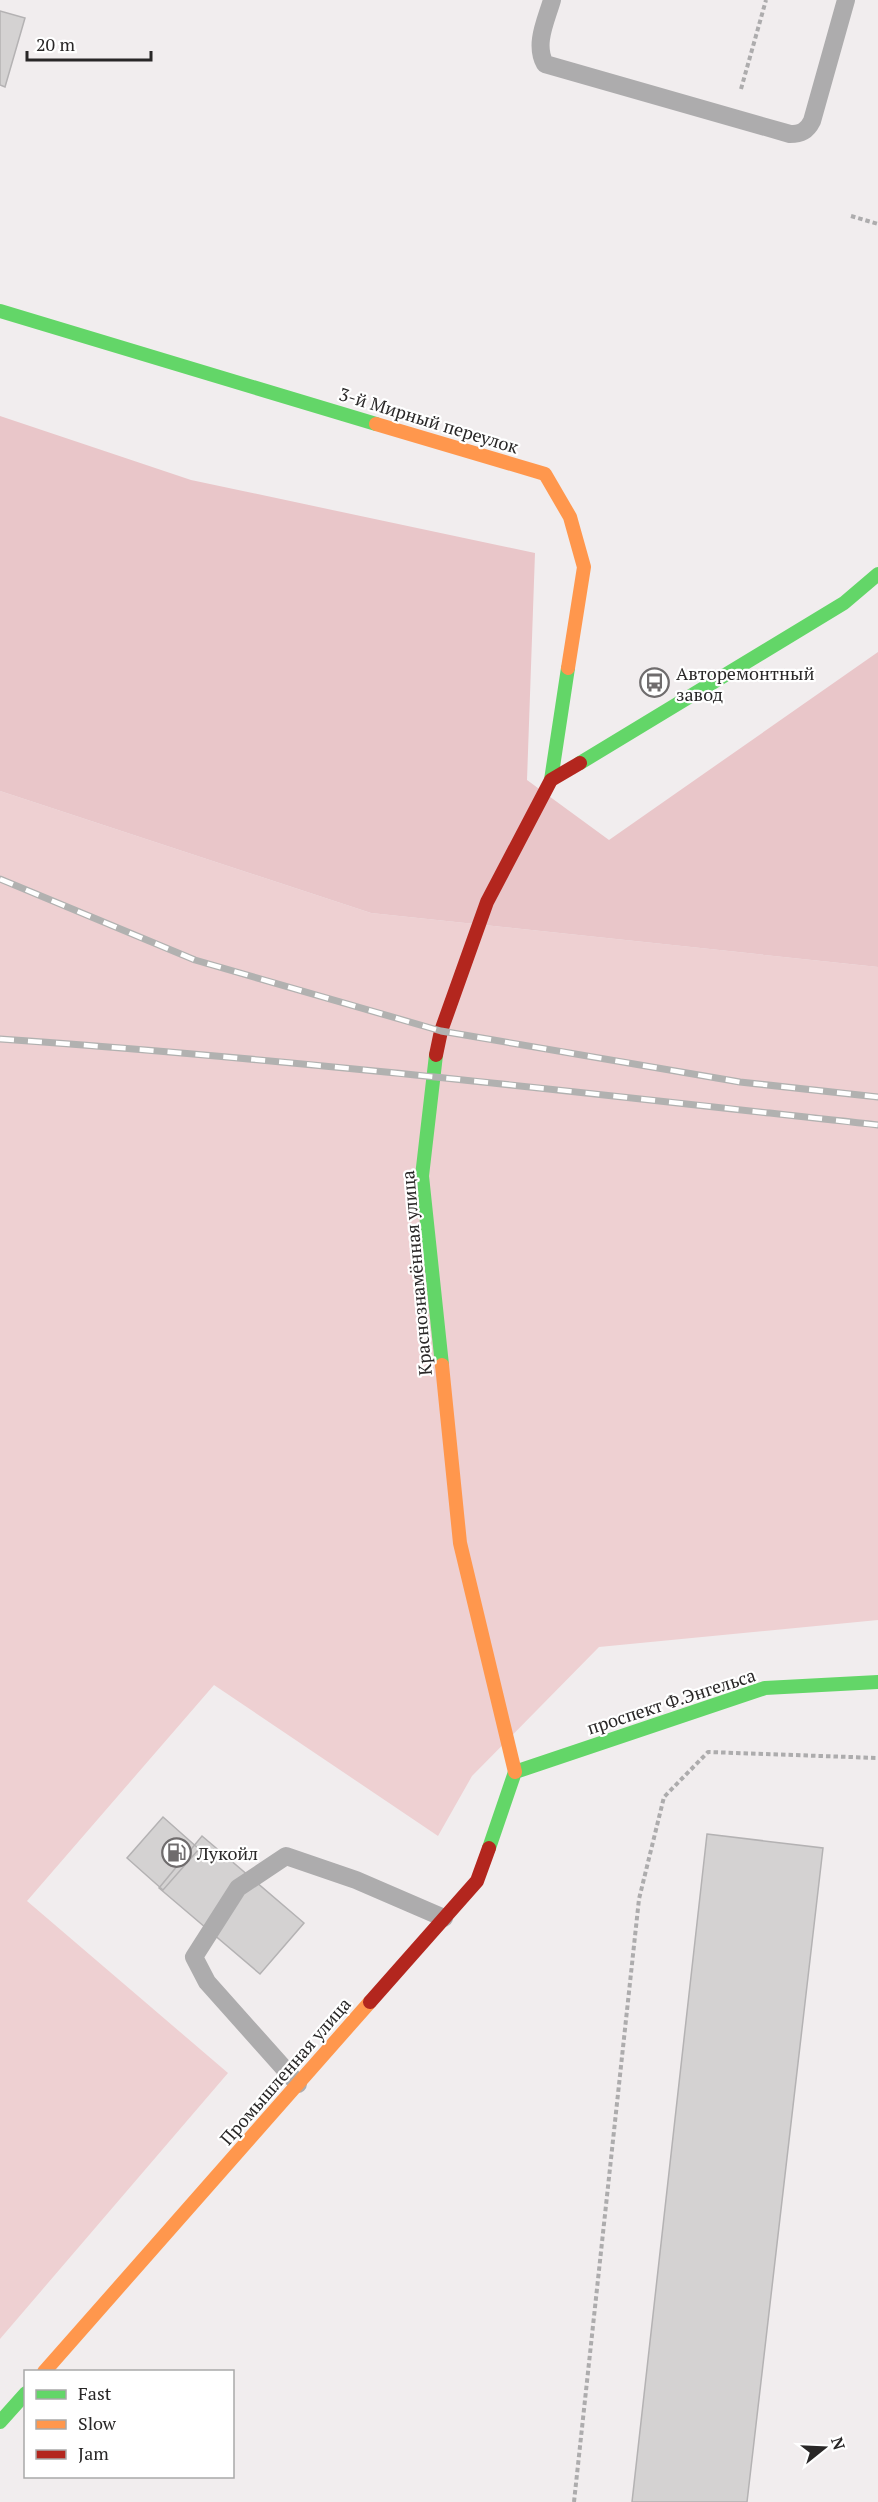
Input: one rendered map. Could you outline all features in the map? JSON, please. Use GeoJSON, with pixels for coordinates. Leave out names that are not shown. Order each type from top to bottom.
{"type":"FeatureCollection","features":[{"type":"Feature","properties":{"kind":"street","name":"3-й Мирный переулок"},"geometry":{"type":"LineString","coordinates":[[0,311],[545,474],[570,517],[584,567],[551,780]]}},
{"type":"Feature","properties":{"kind":"street"},"geometry":{"type":"LineString","coordinates":[[551,780],[844,603],[878,574]]}},
{"type":"Feature","properties":{"kind":"street","name":"Краснознамённая улица"},"geometry":{"type":"LineString","coordinates":[[514,1772],[460,1543],[422,1176],[432,1076],[441,1030],[487,902],[551,780]]}},
{"type":"Feature","properties":{"kind":"street","name":"проспект Ф.Энгельса"},"geometry":{"type":"LineString","coordinates":[[514,1772],[765,1688],[878,1682]]}},
{"type":"Feature","properties":{"kind":"street","name":"Промышленная улица"},"geometry":{"type":"LineString","coordinates":[[46,2370],[477,1881],[514,1772]]}},
{"type":"Feature","properties":{"kind":"street"},"geometry":{"type":"LineString","coordinates":[[0,2421],[24,2395]]}},
{"type":"Feature","properties":{"kind":"lane"},"geometry":{"type":"LineString","coordinates":[[552,0],[540,41],[540,55],[545,64],[790,134],[800,134],[808,129],[812,121],[846,0]]}},
{"type":"Feature","properties":{"kind":"lane"},"geometry":{"type":"LineString","coordinates":[[298,2084],[207,1982],[194,1957],[238,1888],[286,1856],[356,1880],[444,1918]]}},
{"type":"Feature","properties":{"kind":"path"},"geometry":{"type":"LineString","coordinates":[[733,118],[766,0]]}},
{"type":"Feature","properties":{"kind":"path"},"geometry":{"type":"LineString","coordinates":[[851,216],[878,224]]}},
{"type":"Feature","properties":{"kind":"path"},"geometry":{"type":"LineString","coordinates":[[574,2502],[639,1899],[664,1797],[708,1752],[878,1758]]}},
{"type":"Feature","properties":{"kind":"shaded area"},"geometry":{"type":"Polygon","coordinates":[[[0,416],[191,480],[535,553],[527,780],[609,840],[878,652],[878,967],[371,913],[0,791],[0,416]]]}},
{"type":"Feature","properties":{"kind":"shaded area"},"geometry":{"type":"Polygon","coordinates":[[[0,791],[371,913],[878,967],[878,1620],[599,1647],[472,1776],[438,1836],[214,1685],[27,1901],[228,2073],[0,2339],[0,791]]]}},
{"type":"Feature","properties":{"kind":"building"},"geometry":{"type":"Polygon","coordinates":[[[0,11],[25,18],[5,87],[0,85],[0,11]]]}},
{"type":"Feature","properties":{"kind":"building"},"geometry":{"type":"Polygon","coordinates":[[[163,1817],[199,1849],[163,1890],[127,1858],[163,1817]]]}},
{"type":"Feature","properties":{"kind":"building"},"geometry":{"type":"Polygon","coordinates":[[[707,1834],[823,1848],[747,2502],[632,2502],[707,1834]]]}},
{"type":"Feature","properties":{"kind":"building"},"geometry":{"type":"Polygon","coordinates":[[[202,1836],[304,1923],[260,1974],[159,1888],[202,1836]]]}},
{"type":"Feature","properties":{"kind":"railway"},"geometry":{"type":"LineString","coordinates":[[0,879],[195,960],[441,1031],[740,1082],[878,1097]]}},
{"type":"Feature","properties":{"kind":"railway"},"geometry":{"type":"LineString","coordinates":[[0,1039],[220,1056],[878,1125]]}},
{"type":"Feature","properties":{"kind":"traffic: fast"},"geometry":{"type":"LineString","coordinates":[[0,311],[376,424]]}},
{"type":"Feature","properties":{"kind":"traffic: fast"},"geometry":{"type":"LineString","coordinates":[[580,763],[844,603],[878,574]]}},
{"type":"Feature","properties":{"kind":"traffic: fast"},"geometry":{"type":"LineString","coordinates":[[551,780],[568,668]]}},
{"type":"Feature","properties":{"kind":"traffic: fast"},"geometry":{"type":"LineString","coordinates":[[436,1055],[422,1176],[442,1365]]}},
{"type":"Feature","properties":{"kind":"traffic: fast"},"geometry":{"type":"LineString","coordinates":[[515,1772],[765,1688],[878,1682]]}},
{"type":"Feature","properties":{"kind":"traffic: fast"},"geometry":{"type":"LineString","coordinates":[[489,1848],[515,1772]]}},
{"type":"Feature","properties":{"kind":"traffic: fast"},"geometry":{"type":"LineString","coordinates":[[0,2422],[24,2395]]}},
{"type":"Feature","properties":{"kind":"traffic: slow"},"geometry":{"type":"LineString","coordinates":[[376,424],[545,474],[570,517],[584,567],[568,668]]}},
{"type":"Feature","properties":{"kind":"traffic: slow"},"geometry":{"type":"LineString","coordinates":[[442,1365],[460,1543],[515,1772]]}},
{"type":"Feature","properties":{"kind":"traffic: slow"},"geometry":{"type":"LineString","coordinates":[[46,2370],[370,2002]]}},
{"type":"Feature","properties":{"kind":"traffic: jam"},"geometry":{"type":"LineString","coordinates":[[436,1055],[441,1031],[487,902],[551,780],[580,763]]}},
{"type":"Feature","properties":{"kind":"traffic: jam"},"geometry":{"type":"LineString","coordinates":[[370,2002],[477,1881],[489,1848]]}},
{"type":"Feature","properties":{"kind":"place","name":"Авторемонтный завод"},"geometry":{"type":"Point","coordinates":[655,683]}},
{"type":"Feature","properties":{"kind":"place","name":"Лукойл"},"geometry":{"type":"Point","coordinates":[176,1853]}}]}
